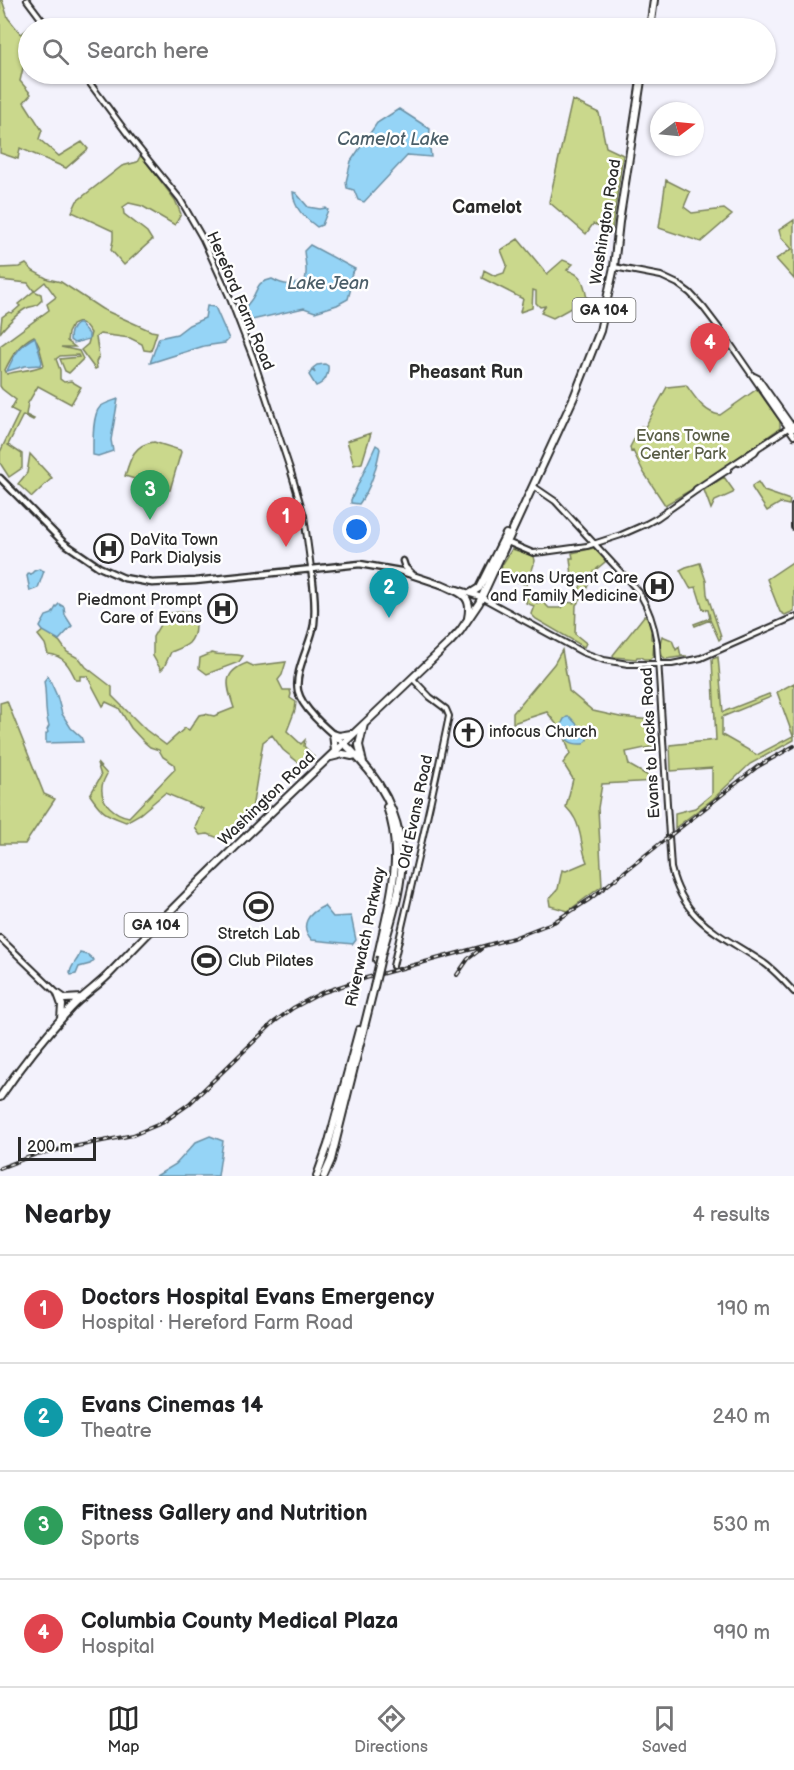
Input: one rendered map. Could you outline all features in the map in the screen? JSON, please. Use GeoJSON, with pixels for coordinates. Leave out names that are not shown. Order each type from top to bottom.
{"type":"FeatureCollection","features":[{"type":"Feature","properties":{"kind":"main road"},"geometry":{"type":"LineString","coordinates":[[651,18],[654,0]]}},
{"type":"Feature","properties":{"kind":"main road","name":"Washington Road"},"geometry":{"type":"LineString","coordinates":[[0,1097],[14,1076],[72,1007],[109,975],[149,932],[334,751],[456,636],[467,621],[482,597],[574,397],[600,331],[614,267],[640,84]]}},
{"type":"Feature","properties":{"kind":"main road"},"geometry":{"type":"LineString","coordinates":[[0,478],[64,543],[99,567],[124,578],[152,583],[209,580],[360,564],[400,571],[482,597]]}},
{"type":"Feature","properties":{"kind":"main road","name":"Washington Road"},"geometry":{"type":"LineString","coordinates":[[471,593],[479,588],[518,508],[525,503]]}},
{"type":"Feature","properties":{"kind":"main road"},"geometry":{"type":"LineString","coordinates":[[403,561],[405,567],[414,575]]}},
{"type":"Feature","properties":{"kind":"main road"},"geometry":{"type":"LineString","coordinates":[[311,568],[314,590],[314,624],[298,676],[298,691],[305,706],[343,743]]}},
{"type":"Feature","properties":{"kind":"main road"},"geometry":{"type":"LineString","coordinates":[[441,584],[464,595],[468,600],[470,607],[467,621]]}},
{"type":"Feature","properties":{"kind":"main road"},"geometry":{"type":"LineString","coordinates":[[363,764],[359,745],[365,722]]}},
{"type":"Feature","properties":{"kind":"main road"},"geometry":{"type":"LineString","coordinates":[[333,734],[339,736],[352,734]]}},
{"type":"Feature","properties":{"kind":"main road"},"geometry":{"type":"LineString","coordinates":[[333,734],[334,751]]}},
{"type":"Feature","properties":{"kind":"main road","name":"Riverwatch Parkway"},"geometry":{"type":"LineString","coordinates":[[324,1176],[331,1160],[401,874],[401,848],[392,809],[380,784],[343,743]]}},
{"type":"Feature","properties":{"kind":"main road","name":"Riverwatch Parkway"},"geometry":{"type":"LineString","coordinates":[[343,743],[345,749],[368,773],[380,792],[388,810],[395,837],[396,863],[379,958]]}},
{"type":"Feature","properties":{"kind":"main road"},"geometry":{"type":"LineString","coordinates":[[327,759],[343,754],[352,756]]}},
{"type":"Feature","properties":{"kind":"main road","name":"Riverwatch Parkway"},"geometry":{"type":"LineString","coordinates":[[317,1176],[328,1145],[372,988]]}},
{"type":"Feature","properties":{"kind":"main road"},"geometry":{"type":"LineString","coordinates":[[58,994],[65,999],[83,997]]}},
{"type":"Feature","properties":{"kind":"main road"},"geometry":{"type":"LineString","coordinates":[[58,994],[62,1005],[61,1020]]}},
{"type":"Feature","properties":{"kind":"street"},"geometry":{"type":"LineString","coordinates":[[27,0],[40,18]]}},
{"type":"Feature","properties":{"kind":"street","name":"Hereford Farm Road"},"geometry":{"type":"LineString","coordinates":[[90,84],[180,199],[203,239],[229,296],[253,358],[291,472],[304,516],[311,568]]}},
{"type":"Feature","properties":{"kind":"street"},"geometry":{"type":"LineString","coordinates":[[614,267],[661,276],[690,293],[708,313],[754,376],[758,378],[792,427],[794,436]]}},
{"type":"Feature","properties":{"kind":"street"},"geometry":{"type":"LineString","coordinates":[[506,542],[533,553],[594,544],[621,535],[657,518],[696,489],[792,427]]}},
{"type":"Feature","properties":{"kind":"street","name":"Evans to Locks Road"},"geometry":{"type":"LineString","coordinates":[[533,485],[555,501],[639,592],[648,608],[656,634],[671,868],[678,891],[702,923],[764,963],[778,974],[794,992]]}},
{"type":"Feature","properties":{"kind":"street"},"geometry":{"type":"LineString","coordinates":[[794,506],[794,527]]}},
{"type":"Feature","properties":{"kind":"street"},"geometry":{"type":"LineString","coordinates":[[511,531],[512,542],[518,547]]}},
{"type":"Feature","properties":{"kind":"street"},"geometry":{"type":"LineString","coordinates":[[482,597],[582,652],[609,661],[628,664],[658,664],[701,658],[794,617]]}},
{"type":"Feature","properties":{"kind":"street","name":"Old Evans Road"},"geometry":{"type":"LineString","coordinates":[[393,966],[446,730],[448,712],[412,678]]}},
{"type":"Feature","properties":{"kind":"street"},"geometry":{"type":"LineString","coordinates":[[446,730],[450,724],[450,713],[453,709]]}},
{"type":"Feature","properties":{"kind":"street"},"geometry":{"type":"LineString","coordinates":[[0,938],[72,1007]]}},
{"type":"Feature","properties":{"kind":"green space"},"geometry":{"type":"Polygon","coordinates":[[[0,0],[2,0],[8,18],[18,30],[18,84],[23,84],[31,94],[24,102],[42,130],[39,139],[59,156],[82,142],[88,149],[66,168],[20,148],[18,159],[0,153],[0,0]]]}},
{"type":"Feature","properties":{"kind":"green space"},"geometry":{"type":"Polygon","coordinates":[[[572,100],[599,113],[606,147],[623,155],[612,229],[593,224],[586,234],[549,202],[572,100]]]}},
{"type":"Feature","properties":{"kind":"green space"},"geometry":{"type":"Polygon","coordinates":[[[141,155],[175,200],[181,214],[175,225],[142,206],[129,203],[123,207],[124,214],[147,232],[152,240],[124,265],[111,250],[113,231],[72,212],[77,201],[122,166],[137,162],[141,155]]]}},
{"type":"Feature","properties":{"kind":"green space"},"geometry":{"type":"Polygon","coordinates":[[[666,180],[690,192],[684,207],[692,213],[724,209],[732,215],[701,242],[659,228],[666,180]]]}},
{"type":"Feature","properties":{"kind":"green space"},"geometry":{"type":"Polygon","coordinates":[[[794,220],[794,279],[776,259],[792,249],[781,237],[779,230],[794,220]]]}},
{"type":"Feature","properties":{"kind":"green space"},"geometry":{"type":"Polygon","coordinates":[[[518,239],[547,274],[563,260],[573,264],[567,270],[580,277],[587,299],[553,318],[541,313],[545,306],[540,307],[536,303],[536,291],[533,290],[532,308],[520,312],[523,299],[482,278],[484,270],[495,276],[504,273],[507,265],[501,250],[518,239]]]}},
{"type":"Feature","properties":{"kind":"green space"},"geometry":{"type":"Polygon","coordinates":[[[26,264],[33,271],[48,279],[61,282],[102,309],[157,332],[151,351],[144,350],[142,344],[130,338],[100,334],[96,337],[99,356],[95,369],[81,350],[88,344],[91,333],[79,322],[72,325],[67,341],[75,347],[61,347],[79,351],[83,359],[69,373],[65,371],[60,359],[79,357],[78,355],[60,356],[56,359],[60,379],[64,382],[71,381],[81,387],[71,404],[38,386],[28,403],[26,415],[34,419],[23,415],[8,445],[22,454],[22,468],[9,477],[0,463],[0,452],[19,413],[11,409],[16,400],[0,386],[0,346],[49,310],[47,304],[56,297],[45,282],[34,291],[28,283],[0,280],[0,268],[20,267],[26,264]],[[34,336],[25,342],[11,359],[5,370],[7,374],[44,365],[34,336]]]}},
{"type":"Feature","properties":{"kind":"green space"},"geometry":{"type":"Polygon","coordinates":[[[34,291],[41,294],[42,300],[39,303],[22,311],[0,333],[2,317],[9,312],[12,313],[20,306],[18,304],[34,291]]]}},
{"type":"Feature","properties":{"kind":"green space","name":"Evans Towne Center Park"},"geometry":{"type":"Polygon","coordinates":[[[686,385],[705,408],[720,415],[757,389],[780,421],[780,428],[696,487],[665,505],[630,447],[641,426],[645,427],[667,387],[686,385]]]}},
{"type":"Feature","properties":{"kind":"green space"},"geometry":{"type":"Polygon","coordinates":[[[371,433],[362,463],[354,465],[347,441],[371,433]]]}},
{"type":"Feature","properties":{"kind":"green space"},"geometry":{"type":"Polygon","coordinates":[[[154,442],[181,452],[170,490],[165,491],[164,488],[125,476],[131,458],[137,449],[154,442]]]}},
{"type":"Feature","properties":{"kind":"green space"},"geometry":{"type":"Polygon","coordinates":[[[30,454],[52,478],[32,497],[18,484],[27,473],[30,454]]]}},
{"type":"Feature","properties":{"kind":"green space"},"geometry":{"type":"Polygon","coordinates":[[[724,477],[734,491],[715,501],[711,509],[704,490],[724,477]]]}},
{"type":"Feature","properties":{"kind":"green space"},"geometry":{"type":"Polygon","coordinates":[[[758,482],[764,491],[790,500],[789,505],[780,503],[767,511],[752,488],[758,482]]]}},
{"type":"Feature","properties":{"kind":"green space"},"geometry":{"type":"Polygon","coordinates":[[[594,548],[606,559],[587,577],[590,580],[585,593],[576,605],[575,634],[586,643],[584,647],[536,619],[531,614],[534,606],[526,603],[528,594],[526,593],[531,591],[530,599],[536,600],[536,603],[544,603],[549,608],[562,608],[565,602],[574,603],[583,580],[572,576],[570,558],[573,558],[572,553],[594,548]]]}},
{"type":"Feature","properties":{"kind":"green space"},"geometry":{"type":"Polygon","coordinates":[[[512,549],[534,556],[535,561],[527,585],[500,576],[502,565],[512,549]]]}},
{"type":"Feature","properties":{"kind":"green space"},"geometry":{"type":"Polygon","coordinates":[[[794,561],[794,611],[785,615],[780,612],[767,579],[794,561]]]}},
{"type":"Feature","properties":{"kind":"green space"},"geometry":{"type":"Polygon","coordinates":[[[700,563],[720,633],[719,640],[710,620],[695,626],[694,624],[710,618],[708,610],[703,609],[696,587],[690,588],[680,570],[700,563]]]}},
{"type":"Feature","properties":{"kind":"green space"},"geometry":{"type":"Polygon","coordinates":[[[189,611],[195,623],[194,635],[187,644],[171,652],[161,670],[153,656],[153,637],[165,616],[189,611]]]}},
{"type":"Feature","properties":{"kind":"green space"},"geometry":{"type":"Polygon","coordinates":[[[644,616],[648,616],[652,631],[653,656],[650,659],[614,657],[613,655],[644,616]]]}},
{"type":"Feature","properties":{"kind":"green space"},"geometry":{"type":"Polygon","coordinates":[[[44,630],[60,642],[67,652],[80,659],[86,667],[112,687],[112,696],[146,730],[166,745],[185,728],[189,730],[199,715],[214,716],[234,708],[228,687],[233,671],[247,663],[253,666],[286,662],[278,680],[283,690],[290,690],[290,698],[296,702],[287,731],[301,744],[305,740],[304,746],[314,757],[304,767],[283,750],[272,735],[263,742],[252,809],[259,811],[226,841],[208,834],[200,835],[195,828],[203,809],[165,793],[140,814],[126,822],[109,815],[90,795],[101,776],[97,763],[107,774],[102,787],[106,803],[114,811],[129,817],[175,769],[174,764],[163,757],[159,750],[143,741],[131,728],[119,708],[106,702],[103,706],[87,676],[80,676],[80,680],[76,680],[69,666],[62,659],[48,654],[45,644],[38,635],[44,630]]]}},
{"type":"Feature","properties":{"kind":"green space"},"geometry":{"type":"Polygon","coordinates":[[[662,636],[672,640],[676,650],[679,647],[681,656],[687,656],[666,659],[662,656],[660,643],[662,636]]]}},
{"type":"Feature","properties":{"kind":"green space"},"geometry":{"type":"Polygon","coordinates":[[[562,650],[569,691],[593,711],[620,717],[652,720],[655,746],[626,752],[629,765],[657,781],[602,784],[598,808],[602,886],[568,911],[550,906],[549,899],[558,889],[562,870],[566,871],[587,862],[577,824],[566,807],[573,779],[563,763],[570,754],[564,734],[547,712],[513,723],[513,713],[554,664],[562,650]]]}},
{"type":"Feature","properties":{"kind":"green space"},"geometry":{"type":"Polygon","coordinates":[[[212,653],[243,656],[239,662],[207,674],[199,668],[200,658],[212,653]]]}},
{"type":"Feature","properties":{"kind":"green space"},"geometry":{"type":"Polygon","coordinates":[[[718,657],[723,712],[769,694],[771,697],[722,717],[722,735],[757,755],[793,736],[777,692],[794,683],[794,740],[750,764],[713,799],[675,828],[675,813],[695,808],[712,794],[712,768],[671,771],[670,745],[716,740],[712,659],[718,657]]]}},
{"type":"Feature","properties":{"kind":"green space"},"geometry":{"type":"Polygon","coordinates":[[[7,701],[44,794],[55,799],[25,844],[0,844],[0,703],[7,701]]]}},
{"type":"Feature","properties":{"kind":"water","name":"Camelot Lake"},"geometry":{"type":"Polygon","coordinates":[[[399,109],[430,129],[431,157],[408,155],[364,202],[358,200],[354,190],[347,188],[346,182],[351,161],[377,123],[399,109]]]}},
{"type":"Feature","properties":{"kind":"water"},"geometry":{"type":"Polygon","coordinates":[[[293,192],[308,207],[328,210],[322,225],[317,227],[300,212],[293,192]]]}},
{"type":"Feature","properties":{"kind":"water","name":"Lake Jean"},"geometry":{"type":"Polygon","coordinates":[[[310,245],[355,269],[351,276],[352,284],[348,299],[315,312],[304,308],[252,320],[246,318],[245,308],[262,283],[272,279],[285,284],[305,280],[304,251],[310,245]]]}},
{"type":"Feature","properties":{"kind":"water"},"geometry":{"type":"Polygon","coordinates":[[[207,306],[215,307],[229,339],[225,343],[204,346],[150,363],[159,338],[177,334],[189,325],[205,318],[207,306]]]}},
{"type":"Feature","properties":{"kind":"water"},"geometry":{"type":"Polygon","coordinates":[[[77,324],[80,324],[89,334],[89,339],[74,343],[70,340],[70,335],[77,324]]]}},
{"type":"Feature","properties":{"kind":"water"},"geometry":{"type":"Polygon","coordinates":[[[35,337],[41,365],[7,371],[18,351],[35,337]]]}},
{"type":"Feature","properties":{"kind":"water"},"geometry":{"type":"Polygon","coordinates":[[[317,365],[328,366],[327,375],[322,383],[316,386],[309,375],[312,370],[315,373],[313,368],[317,365]]]}},
{"type":"Feature","properties":{"kind":"water"},"geometry":{"type":"Polygon","coordinates":[[[118,399],[111,440],[113,451],[98,456],[93,455],[97,411],[104,404],[118,399]]]}},
{"type":"Feature","properties":{"kind":"water"},"geometry":{"type":"Polygon","coordinates":[[[376,445],[380,449],[370,485],[359,504],[351,503],[351,500],[376,445]]]}},
{"type":"Feature","properties":{"kind":"water"},"geometry":{"type":"Polygon","coordinates":[[[39,569],[44,571],[38,588],[30,591],[27,576],[39,569]]]}},
{"type":"Feature","properties":{"kind":"water"},"geometry":{"type":"Polygon","coordinates":[[[59,604],[64,607],[65,615],[72,626],[59,640],[40,627],[46,616],[52,614],[59,604]]]}},
{"type":"Feature","properties":{"kind":"water"},"geometry":{"type":"Polygon","coordinates":[[[48,676],[62,714],[83,742],[46,743],[49,726],[44,681],[48,676]]]}},
{"type":"Feature","properties":{"kind":"water"},"geometry":{"type":"Polygon","coordinates":[[[567,717],[570,717],[587,735],[587,740],[583,744],[569,741],[559,729],[567,717]]]}},
{"type":"Feature","properties":{"kind":"water"},"geometry":{"type":"Polygon","coordinates":[[[324,906],[333,917],[351,916],[356,940],[353,944],[312,940],[308,935],[307,920],[324,906]]]}},
{"type":"Feature","properties":{"kind":"water"},"geometry":{"type":"Polygon","coordinates":[[[80,953],[94,960],[90,964],[79,967],[76,974],[71,975],[72,967],[80,953]]]}},
{"type":"Feature","properties":{"kind":"water"},"geometry":{"type":"Polygon","coordinates":[[[210,1136],[223,1141],[218,1176],[156,1176],[176,1164],[196,1142],[210,1136]]]}},
{"type":"Feature","properties":{"kind":"railway"},"geometry":{"type":"LineString","coordinates":[[0,1168],[37,1154],[133,1135],[162,1123],[189,1104],[273,1023],[293,1008],[321,993],[366,978],[513,938],[554,922],[590,899],[757,767],[794,746]]}},
{"type":"Feature","properties":{"kind":"railway"},"geometry":{"type":"LineString","coordinates":[[457,975],[468,959],[481,949]]}},
{"type":"Feature","properties":{"kind":"place","name":"Columbia County Medical Plaza"},"geometry":{"type":"Point","coordinates":[710,373]}},
{"type":"Feature","properties":{"kind":"place","name":"Fitness Gallery and Nutrition"},"geometry":{"type":"Point","coordinates":[150,520]}},
{"type":"Feature","properties":{"kind":"place","name":"Doctors Hospital Evans Emergency"},"geometry":{"type":"Point","coordinates":[286,547]}},
{"type":"Feature","properties":{"kind":"place","name":"DaVita Town Park Dialysis"},"geometry":{"type":"Point","coordinates":[109,549]}},
{"type":"Feature","properties":{"kind":"place","name":"Evans Urgent Care and Family Medicine"},"geometry":{"type":"Point","coordinates":[659,587]}},
{"type":"Feature","properties":{"kind":"place","name":"Piedmont Prompt Care of Evans"},"geometry":{"type":"Point","coordinates":[223,609]}},
{"type":"Feature","properties":{"kind":"place","name":"Evans Cinemas 14"},"geometry":{"type":"Point","coordinates":[389,618]}},
{"type":"Feature","properties":{"kind":"place","name":"infocus Church"},"geometry":{"type":"Point","coordinates":[468,732]}},
{"type":"Feature","properties":{"kind":"place","name":"Stretch Lab"},"geometry":{"type":"Point","coordinates":[259,906]}},
{"type":"Feature","properties":{"kind":"place","name":"Club Pilates"},"geometry":{"type":"Point","coordinates":[207,961]}},
{"type":"Feature","properties":{"kind":"district","name":"Camelot"},"geometry":{"type":"Point","coordinates":[487,207]}},
{"type":"Feature","properties":{"kind":"district","name":"Pheasant Run"},"geometry":{"type":"Point","coordinates":[466,372]}}]}
